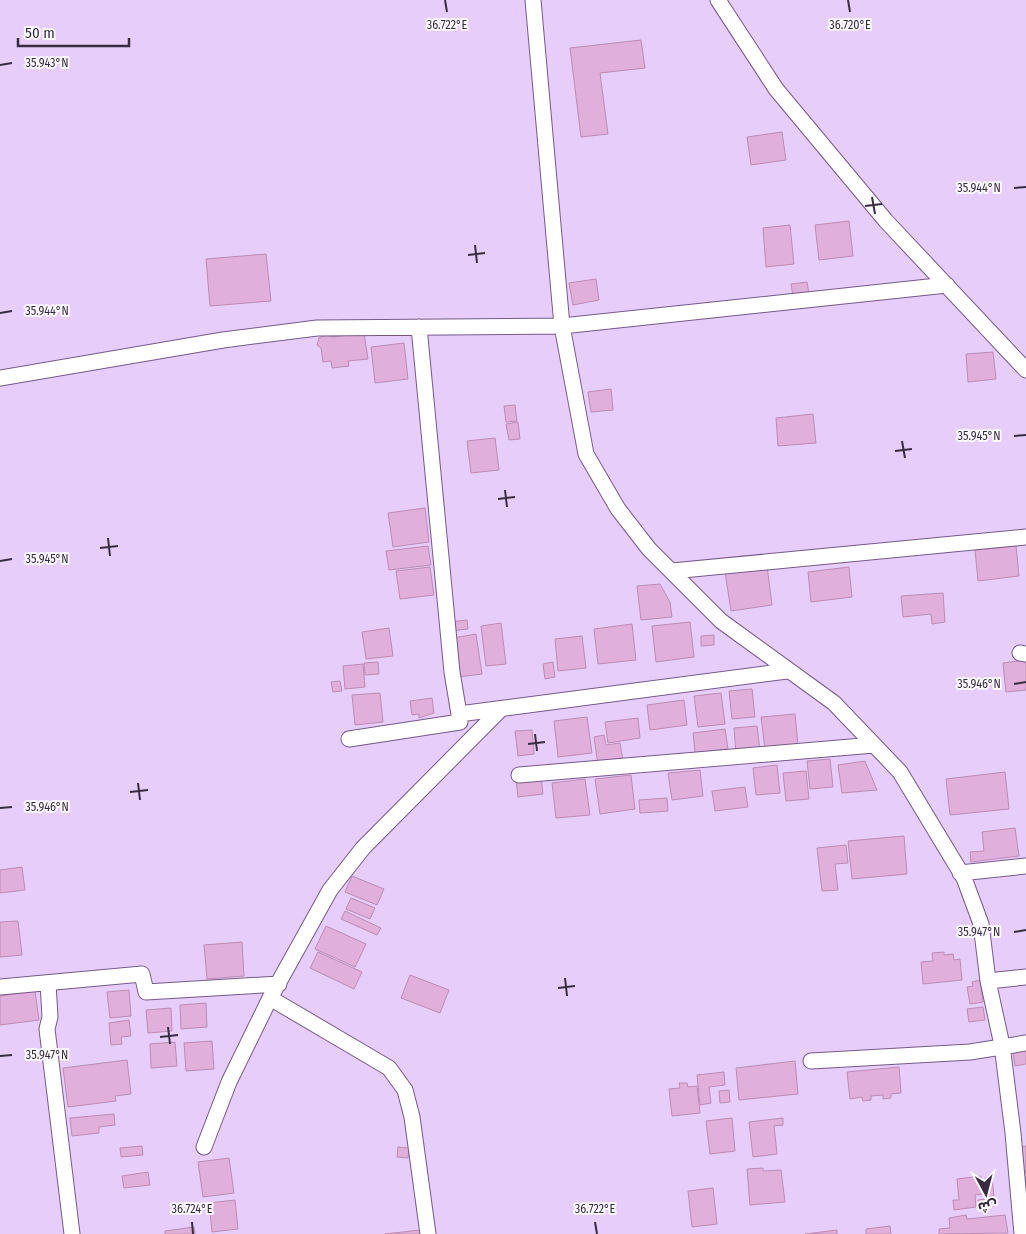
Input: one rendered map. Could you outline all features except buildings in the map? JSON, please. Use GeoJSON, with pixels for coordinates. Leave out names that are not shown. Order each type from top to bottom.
{"type":"FeatureCollection","features":[{"type":"Feature","properties":{"kind":"street"},"geometry":{"type":"LineString","coordinates":[[533,0],[562,326],[586,454],[618,510],[649,549],[721,621],[787,671],[834,703],[900,772],[960,872],[981,924],[988,981],[1002,1045],[1022,1198],[1022,1234]]}},
{"type":"Feature","properties":{"kind":"street"},"geometry":{"type":"LineString","coordinates":[[718,0],[776,89],[886,221],[1026,370]]}},
{"type":"Feature","properties":{"kind":"street"},"geometry":{"type":"LineString","coordinates":[[0,378],[223,340],[316,328],[562,326],[947,285]]}},
{"type":"Feature","properties":{"kind":"street"},"geometry":{"type":"LineString","coordinates":[[349,738],[460,722],[452,672],[419,327]]}},
{"type":"Feature","properties":{"kind":"street"},"geometry":{"type":"LineString","coordinates":[[672,572],[1026,537]]}},
{"type":"Feature","properties":{"kind":"street"},"geometry":{"type":"LineString","coordinates":[[459,714],[787,671]]}},
{"type":"Feature","properties":{"kind":"street"},"geometry":{"type":"LineString","coordinates":[[204,1147],[230,1082],[270,998],[330,890],[362,848],[501,709]]}},
{"type":"Feature","properties":{"kind":"street"},"geometry":{"type":"LineString","coordinates":[[519,775],[874,745]]}},
{"type":"Feature","properties":{"kind":"street"},"geometry":{"type":"LineString","coordinates":[[960,872],[1026,866]]}},
{"type":"Feature","properties":{"kind":"street"},"geometry":{"type":"LineString","coordinates":[[0,987],[142,974],[146,992],[279,984]]}},
{"type":"Feature","properties":{"kind":"street"},"geometry":{"type":"LineString","coordinates":[[988,981],[1026,977]]}},
{"type":"Feature","properties":{"kind":"street"},"geometry":{"type":"LineString","coordinates":[[48,983],[50,1016],[47,1029],[72,1234]]}},
{"type":"Feature","properties":{"kind":"street"},"geometry":{"type":"LineString","coordinates":[[270,998],[389,1068],[405,1090],[412,1117],[428,1234]]}},
{"type":"Feature","properties":{"kind":"street"},"geometry":{"type":"LineString","coordinates":[[811,1061],[970,1052],[1002,1045],[1026,1043]]}}]}
